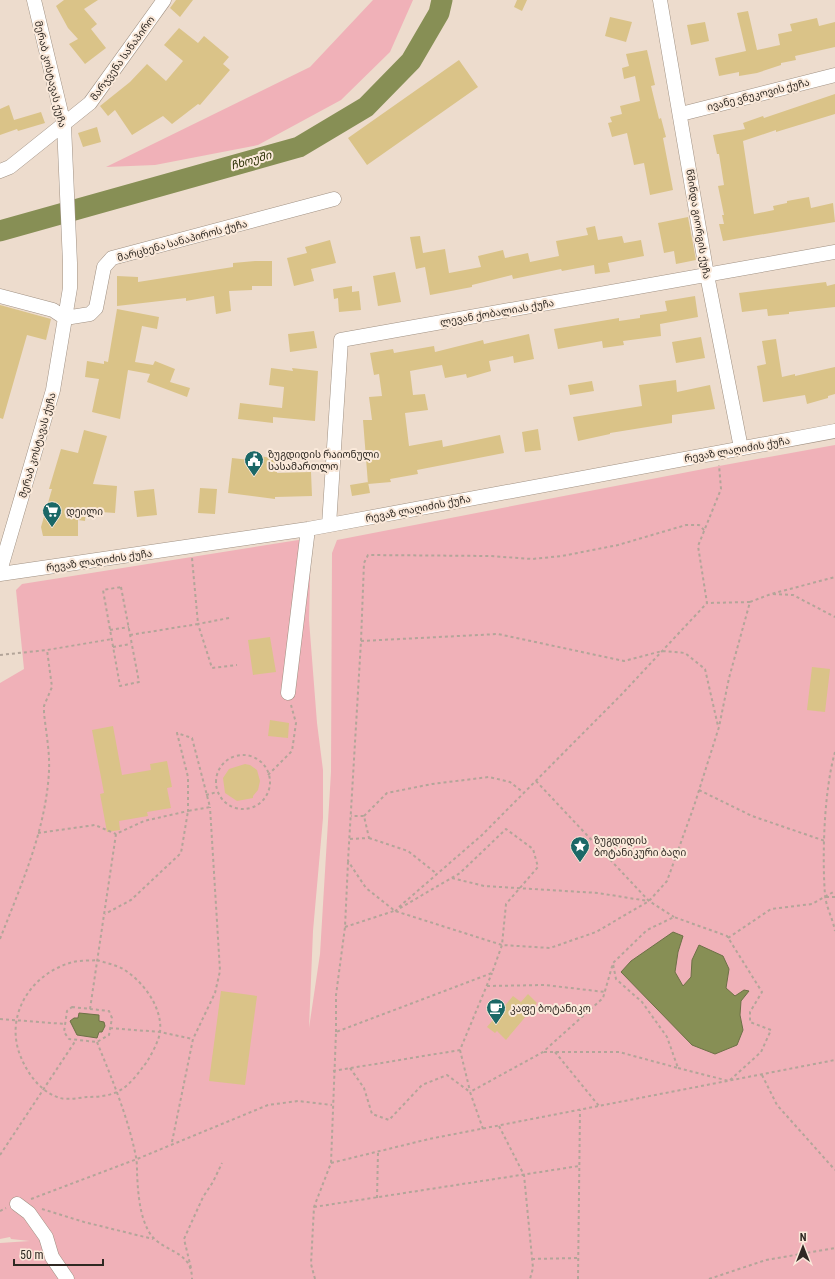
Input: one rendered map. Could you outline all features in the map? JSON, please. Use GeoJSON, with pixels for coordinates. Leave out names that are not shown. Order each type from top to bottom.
{"type":"FeatureCollection","features":[{"type":"Feature","properties":{"kind":"street","name":"მერაბ კოსტავას ქუჩა"},"geometry":{"type":"LineString","coordinates":[[0,573],[5,534],[53,390],[70,288],[64,124],[34,0]]}},
{"type":"Feature","properties":{"kind":"street","name":"მარჯვენა სანაპირო"},"geometry":{"type":"LineString","coordinates":[[0,171],[10,167],[90,103],[164,0]]}},
{"type":"Feature","properties":{"kind":"street","name":"წმინდა გიორგის ქუჩა"},"geometry":{"type":"LineString","coordinates":[[660,0],[681,114],[707,275],[741,448]]}},
{"type":"Feature","properties":{"kind":"street","name":"ივანე ვნუკოვის ქუჩა"},"geometry":{"type":"LineString","coordinates":[[681,114],[835,75]]}},
{"type":"Feature","properties":{"kind":"street","name":"მარცხენა სანაპიროს ქუჩა"},"geometry":{"type":"LineString","coordinates":[[65,318],[90,314],[96,308],[104,267],[112,258],[334,199]]}},
{"type":"Feature","properties":{"kind":"street","name":"ლევან ქობალიას ქუჩა"},"geometry":{"type":"LineString","coordinates":[[329,525],[341,340],[835,252]]}},
{"type":"Feature","properties":{"kind":"street"},"geometry":{"type":"LineString","coordinates":[[0,296],[53,310],[65,318]]}},
{"type":"Feature","properties":{"kind":"street","name":"რევაზ ლაღიძის ქუჩა"},"geometry":{"type":"LineString","coordinates":[[0,573],[308,530],[716,452],[835,431]]}},
{"type":"Feature","properties":{"kind":"street"},"geometry":{"type":"LineString","coordinates":[[288,693],[308,530]]}},
{"type":"Feature","properties":{"kind":"street"},"geometry":{"type":"LineString","coordinates":[[17,1204],[29,1213],[46,1238],[52,1257],[67,1279]]}},
{"type":"Feature","properties":{"kind":"path"},"geometry":{"type":"LineString","coordinates":[[707,604],[698,546],[721,489],[716,452]]}},
{"type":"Feature","properties":{"kind":"path"},"geometry":{"type":"LineString","coordinates":[[315,1279],[311,1264],[314,1207],[331,1163],[336,995],[345,927],[364,563],[368,555],[490,556],[532,559],[562,556],[618,545],[686,525],[699,525],[704,530]]}},
{"type":"Feature","properties":{"kind":"path"},"geometry":{"type":"LineString","coordinates":[[191,547],[198,624],[212,668],[237,665]]}},
{"type":"Feature","properties":{"kind":"path"},"geometry":{"type":"LineString","coordinates":[[395,911],[482,835],[707,604],[750,602],[770,594],[835,577]]}},
{"type":"Feature","properties":{"kind":"path"},"geometry":{"type":"LineString","coordinates":[[121,587],[128,627],[140,682],[120,686],[103,590],[121,587]]}},
{"type":"Feature","properties":{"kind":"path"},"geometry":{"type":"LineString","coordinates":[[770,594],[793,595],[835,617]]}},
{"type":"Feature","properties":{"kind":"path"},"geometry":{"type":"LineString","coordinates":[[348,861],[366,888],[395,911],[502,945],[550,948],[596,932],[649,901],[668,880],[699,790],[719,727],[729,678],[750,602]]}},
{"type":"Feature","properties":{"kind":"path"},"geometry":{"type":"LineString","coordinates":[[130,635],[229,618]]}},
{"type":"Feature","properties":{"kind":"path"},"geometry":{"type":"LineString","coordinates":[[110,630],[128,627]]}},
{"type":"Feature","properties":{"kind":"path"},"geometry":{"type":"LineString","coordinates":[[361,641],[498,634],[624,661],[662,651],[685,653],[705,669],[719,727]]}},
{"type":"Feature","properties":{"kind":"path"},"geometry":{"type":"LineString","coordinates":[[0,655],[47,650],[112,639]]}},
{"type":"Feature","properties":{"kind":"path"},"geometry":{"type":"LineString","coordinates":[[113,647],[132,644]]}},
{"type":"Feature","properties":{"kind":"path"},"geometry":{"type":"LineString","coordinates":[[0,939],[33,853],[47,792],[50,770],[44,706],[52,687],[47,650]]}},
{"type":"Feature","properties":{"kind":"path"},"geometry":{"type":"LineString","coordinates":[[268,775],[292,751],[296,722],[288,693]]}},
{"type":"Feature","properties":{"kind":"path"},"geometry":{"type":"LineString","coordinates":[[105,914],[131,900],[180,853],[188,811],[188,777],[177,733],[192,738],[210,807],[220,971],[215,993],[193,1039],[172,1143]]}},
{"type":"Feature","properties":{"kind":"path"},"geometry":{"type":"LineString","coordinates":[[835,752],[830,770],[824,841],[825,897],[835,931]]}},
{"type":"Feature","properties":{"kind":"path"},"geometry":{"type":"LineString","coordinates":[[234,757],[251,757],[265,767],[270,784],[262,801],[255,806],[246,809],[237,809],[229,806],[222,800],[217,792],[215,783],[219,771],[227,761],[234,757]]}},
{"type":"Feature","properties":{"kind":"path"},"geometry":{"type":"LineString","coordinates":[[351,816],[364,816],[387,793],[432,784],[489,777],[510,782],[524,793]]}},
{"type":"Feature","properties":{"kind":"path"},"geometry":{"type":"LineString","coordinates":[[536,781],[649,901],[674,917],[727,936],[762,992],[750,1012],[750,1022],[771,1030],[761,1052],[729,1081]]}},
{"type":"Feature","properties":{"kind":"path"},"geometry":{"type":"LineString","coordinates":[[699,790],[752,816],[824,841]]}},
{"type":"Feature","properties":{"kind":"path"},"geometry":{"type":"LineString","coordinates":[[206,795],[217,792]]}},
{"type":"Feature","properties":{"kind":"path"},"geometry":{"type":"LineString","coordinates":[[38,833],[95,825],[116,834],[144,821],[210,807]]}},
{"type":"Feature","properties":{"kind":"path"},"geometry":{"type":"LineString","coordinates":[[364,816],[369,838]]}},
{"type":"Feature","properties":{"kind":"path"},"geometry":{"type":"LineString","coordinates":[[345,927],[395,911],[452,878],[460,873],[506,829],[533,849],[538,867],[506,904],[502,945],[487,986],[460,1050],[470,1092],[483,1129]]}},
{"type":"Feature","properties":{"kind":"path"},"geometry":{"type":"LineString","coordinates":[[90,1009],[116,834]]}},
{"type":"Feature","properties":{"kind":"path"},"geometry":{"type":"LineString","coordinates":[[350,839],[369,838],[408,851],[437,874]]}},
{"type":"Feature","properties":{"kind":"path"},"geometry":{"type":"LineString","coordinates":[[452,878],[484,886],[598,893],[649,901]]}},
{"type":"Feature","properties":{"kind":"path"},"geometry":{"type":"LineString","coordinates":[[728,938],[771,910],[812,904],[835,891]]}},
{"type":"Feature","properties":{"kind":"path"},"geometry":{"type":"LineString","coordinates":[[825,897],[835,897]]}},
{"type":"Feature","properties":{"kind":"path"},"geometry":{"type":"LineString","coordinates":[[470,1092],[543,1052],[603,998],[613,963],[647,930],[674,917]]}},
{"type":"Feature","properties":{"kind":"path"},"geometry":{"type":"LineString","coordinates":[[97,960],[123,969],[144,986],[157,1010],[160,1032],[148,1061],[132,1081],[117,1092],[98,1096],[60,1098],[43,1088],[31,1076],[22,1060],[17,1043],[17,1020],[21,1002],[35,983],[53,969],[74,961],[97,960]]}},
{"type":"Feature","properties":{"kind":"path"},"geometry":{"type":"LineString","coordinates":[[613,963],[616,979],[642,1002],[667,1037],[678,1068]]}},
{"type":"Feature","properties":{"kind":"path"},"geometry":{"type":"LineString","coordinates":[[336,1032],[492,973]]}},
{"type":"Feature","properties":{"kind":"path"},"geometry":{"type":"LineString","coordinates":[[487,986],[545,985],[605,992]]}},
{"type":"Feature","properties":{"kind":"path"},"geometry":{"type":"LineString","coordinates":[[72,1007],[109,1011],[112,1018],[109,1035],[96,1042],[69,1039],[64,1032],[65,1024],[67,1011],[72,1007]]}},
{"type":"Feature","properties":{"kind":"path"},"geometry":{"type":"LineString","coordinates":[[0,1019],[65,1024]]}},
{"type":"Feature","properties":{"kind":"path"},"geometry":{"type":"LineString","coordinates":[[110,1028],[160,1032],[193,1039]]}},
{"type":"Feature","properties":{"kind":"path"},"geometry":{"type":"LineString","coordinates":[[0,1155],[76,1040]]}},
{"type":"Feature","properties":{"kind":"path"},"geometry":{"type":"LineString","coordinates":[[96,1042],[117,1092],[137,1159],[142,1212],[148,1230],[157,1242],[182,1255],[192,1272]]}},
{"type":"Feature","properties":{"kind":"path"},"geometry":{"type":"LineString","coordinates":[[333,1071],[460,1050]]}},
{"type":"Feature","properties":{"kind":"path"},"geometry":{"type":"LineString","coordinates":[[543,1052],[619,1052],[729,1081]]}},
{"type":"Feature","properties":{"kind":"path"},"geometry":{"type":"LineString","coordinates":[[555,1052],[599,1106]]}},
{"type":"Feature","properties":{"kind":"path"},"geometry":{"type":"LineString","coordinates":[[331,1163],[429,1139],[835,1060]]}},
{"type":"Feature","properties":{"kind":"path"},"geometry":{"type":"LineString","coordinates":[[350,1068],[364,1088],[372,1114],[389,1120],[422,1085],[447,1075],[470,1092]]}},
{"type":"Feature","properties":{"kind":"path"},"geometry":{"type":"LineString","coordinates":[[762,1074],[777,1105],[835,1170]]}},
{"type":"Feature","properties":{"kind":"path"},"geometry":{"type":"LineString","coordinates":[[0,1211],[137,1159],[172,1143],[268,1105],[298,1101],[332,1105]]}},
{"type":"Feature","properties":{"kind":"path"},"geometry":{"type":"LineString","coordinates":[[578,1279],[580,1110]]}},
{"type":"Feature","properties":{"kind":"path"},"geometry":{"type":"LineString","coordinates":[[499,1126],[524,1174],[533,1268],[530,1279]]}},
{"type":"Feature","properties":{"kind":"path"},"geometry":{"type":"LineString","coordinates":[[377,1198],[378,1152]]}},
{"type":"Feature","properties":{"kind":"path"},"geometry":{"type":"LineString","coordinates":[[192,1279],[192,1272],[184,1239],[203,1197],[213,1182],[222,1163]]}},
{"type":"Feature","properties":{"kind":"path"},"geometry":{"type":"LineString","coordinates":[[314,1207],[579,1166]]}},
{"type":"Feature","properties":{"kind":"path"},"geometry":{"type":"LineString","coordinates":[[37,1208],[155,1240]]}},
{"type":"Feature","properties":{"kind":"path"},"geometry":{"type":"LineString","coordinates":[[709,1279],[766,1260],[835,1248]]}},
{"type":"Feature","properties":{"kind":"path"},"geometry":{"type":"LineString","coordinates":[[532,1258],[578,1258]]}},
{"type":"Feature","properties":{"kind":"shaded area"},"geometry":{"type":"Polygon","coordinates":[[[373,0],[413,0],[390,52],[341,100],[258,145],[155,165],[106,167],[310,67],[373,0]]]}},
{"type":"Feature","properties":{"kind":"shaded area","name":"ზუგდიდის ბოტანიკური ბაღი"},"geometry":{"type":"Polygon","coordinates":[[[835,445],[835,1279],[0,1279],[0,1243],[30,1241],[11,1239],[10,1237],[0,1239],[0,683],[24,669],[16,590],[22,584],[311,538],[309,620],[317,723],[323,770],[323,818],[313,931],[309,1028],[320,954],[331,772],[332,553],[337,540],[835,445]]]}},
{"type":"Feature","properties":{"kind":"shaded area"},"geometry":{"type":"Polygon","coordinates":[[[673,932],[683,936],[678,952],[675,972],[683,986],[691,977],[692,960],[699,945],[723,956],[729,969],[726,988],[735,996],[744,990],[749,991],[741,1001],[740,1015],[743,1030],[737,1045],[715,1054],[692,1045],[621,972],[631,961],[673,932]]]}},
{"type":"Feature","properties":{"kind":"shaded area"},"geometry":{"type":"Polygon","coordinates":[[[79,1013],[99,1015],[99,1021],[104,1022],[105,1026],[102,1032],[99,1032],[97,1038],[77,1035],[70,1021],[74,1018],[78,1018],[79,1013]]]}},
{"type":"Feature","properties":{"kind":"building"},"geometry":{"type":"Polygon","coordinates":[[[64,0],[98,0],[84,9],[97,24],[91,29],[106,48],[85,64],[69,44],[78,39],[68,28],[56,6],[64,0]]]}},
{"type":"Feature","properties":{"kind":"building"},"geometry":{"type":"Polygon","coordinates":[[[176,0],[193,0],[180,17],[170,8],[176,0]]]}},
{"type":"Feature","properties":{"kind":"building"},"geometry":{"type":"Polygon","coordinates":[[[517,0],[527,0],[522,11],[514,7],[517,0]]]}},
{"type":"Feature","properties":{"kind":"building"},"geometry":{"type":"Polygon","coordinates":[[[748,11],[757,50],[780,45],[778,34],[792,31],[790,24],[817,18],[819,26],[835,22],[835,47],[795,56],[796,60],[781,63],[781,65],[757,73],[739,76],[739,72],[719,76],[715,58],[746,51],[737,13],[748,11]]]}},
{"type":"Feature","properties":{"kind":"building"},"geometry":{"type":"Polygon","coordinates":[[[610,17],[632,22],[626,42],[605,36],[610,17]]]}},
{"type":"Feature","properties":{"kind":"building"},"geometry":{"type":"Polygon","coordinates":[[[705,22],[709,41],[691,45],[687,25],[705,22]]]}},
{"type":"Feature","properties":{"kind":"building"},"geometry":{"type":"Polygon","coordinates":[[[179,28],[198,43],[204,36],[229,57],[223,64],[230,70],[200,105],[198,104],[172,124],[163,116],[132,135],[115,110],[108,116],[100,106],[130,82],[147,64],[166,81],[183,61],[164,45],[179,28]]]}},
{"type":"Feature","properties":{"kind":"building"},"geometry":{"type":"Polygon","coordinates":[[[647,50],[655,85],[651,86],[659,119],[661,118],[666,137],[663,138],[673,190],[650,195],[644,163],[634,165],[627,133],[612,137],[608,123],[612,122],[610,117],[622,114],[620,106],[640,101],[635,76],[624,79],[622,68],[629,66],[626,54],[647,50]]]}},
{"type":"Feature","properties":{"kind":"building"},"geometry":{"type":"Polygon","coordinates":[[[459,60],[478,87],[367,165],[348,138],[459,60]]]}},
{"type":"Feature","properties":{"kind":"building"},"geometry":{"type":"Polygon","coordinates":[[[835,94],[835,114],[776,132],[776,130],[743,141],[754,214],[774,210],[773,206],[787,203],[787,201],[809,197],[811,208],[833,203],[835,222],[723,241],[719,224],[724,224],[722,215],[724,215],[718,186],[724,185],[719,154],[717,154],[713,135],[745,129],[743,123],[763,116],[764,118],[835,94]]]}},
{"type":"Feature","properties":{"kind":"building"},"geometry":{"type":"Polygon","coordinates":[[[9,105],[14,120],[41,112],[45,123],[18,131],[17,129],[0,135],[0,109],[9,105]]]}},
{"type":"Feature","properties":{"kind":"building"},"geometry":{"type":"Polygon","coordinates":[[[97,127],[101,142],[83,147],[78,133],[97,127]]]}},
{"type":"Feature","properties":{"kind":"building"},"geometry":{"type":"Polygon","coordinates":[[[688,217],[696,260],[676,264],[674,251],[664,253],[658,223],[688,217]]]}},
{"type":"Feature","properties":{"kind":"building"},"geometry":{"type":"Polygon","coordinates":[[[595,226],[598,240],[622,236],[624,243],[641,240],[644,256],[608,263],[610,272],[595,274],[594,265],[562,271],[561,269],[513,279],[512,275],[472,285],[472,287],[430,295],[425,267],[416,269],[410,237],[420,236],[423,253],[445,249],[449,273],[481,267],[478,256],[503,250],[505,258],[528,253],[530,262],[559,256],[556,241],[588,235],[586,228],[595,226]]]}},
{"type":"Feature","properties":{"kind":"building"},"geometry":{"type":"Polygon","coordinates":[[[330,240],[336,263],[311,269],[314,281],[294,286],[287,258],[307,253],[305,247],[330,240]]]}},
{"type":"Feature","properties":{"kind":"building"},"geometry":{"type":"Polygon","coordinates":[[[272,261],[272,286],[252,286],[252,290],[229,291],[231,311],[216,314],[214,296],[186,301],[186,298],[117,306],[117,276],[138,277],[138,282],[233,267],[233,263],[272,261]]]}},
{"type":"Feature","properties":{"kind":"building"},"geometry":{"type":"Polygon","coordinates":[[[395,272],[401,302],[378,306],[373,276],[395,272]]]}},
{"type":"Feature","properties":{"kind":"building"},"geometry":{"type":"Polygon","coordinates":[[[826,282],[827,286],[835,284],[835,307],[768,316],[767,309],[742,312],[739,293],[826,282]]]}},
{"type":"Feature","properties":{"kind":"building"},"geometry":{"type":"Polygon","coordinates":[[[352,286],[352,292],[359,291],[361,310],[339,312],[338,298],[334,299],[333,289],[352,286]]]}},
{"type":"Feature","properties":{"kind":"building"},"geometry":{"type":"Polygon","coordinates":[[[695,296],[698,317],[660,324],[661,336],[623,341],[624,345],[603,348],[602,341],[558,349],[554,329],[619,318],[619,321],[640,318],[640,315],[667,311],[665,301],[695,296]]]}},
{"type":"Feature","properties":{"kind":"building"},"geometry":{"type":"Polygon","coordinates":[[[0,305],[51,319],[46,340],[27,335],[3,419],[0,418],[0,305]]]}},
{"type":"Feature","properties":{"kind":"building"},"geometry":{"type":"Polygon","coordinates":[[[117,309],[159,317],[157,329],[142,326],[135,362],[153,365],[155,361],[175,369],[170,382],[190,388],[187,397],[147,382],[150,374],[128,370],[120,419],[92,412],[99,379],[85,377],[87,361],[104,364],[104,361],[108,362],[117,309]]]}},
{"type":"Feature","properties":{"kind":"building"},"geometry":{"type":"Polygon","coordinates":[[[314,331],[317,348],[290,352],[288,334],[314,331]]]}},
{"type":"Feature","properties":{"kind":"building"},"geometry":{"type":"Polygon","coordinates":[[[529,334],[534,359],[514,363],[513,356],[489,361],[491,371],[467,378],[466,374],[445,378],[442,365],[410,371],[413,395],[425,394],[428,410],[405,413],[409,446],[442,440],[443,447],[500,435],[504,453],[417,470],[418,474],[390,479],[391,482],[368,484],[363,420],[372,420],[369,397],[382,396],[379,374],[374,375],[370,353],[393,349],[394,353],[434,346],[435,352],[483,340],[484,344],[529,334]]]}},
{"type":"Feature","properties":{"kind":"building"},"geometry":{"type":"Polygon","coordinates":[[[701,337],[705,358],[676,363],[672,342],[701,337]]]}},
{"type":"Feature","properties":{"kind":"building"},"geometry":{"type":"Polygon","coordinates":[[[776,339],[782,377],[795,374],[795,376],[835,367],[835,394],[828,396],[828,398],[807,404],[805,395],[763,402],[757,366],[766,364],[762,341],[776,339]]]}},
{"type":"Feature","properties":{"kind":"building"},"geometry":{"type":"Polygon","coordinates":[[[271,368],[293,371],[292,368],[318,371],[315,421],[273,417],[273,423],[238,419],[240,403],[282,408],[284,387],[269,385],[271,368]]]}},
{"type":"Feature","properties":{"kind":"building"},"geometry":{"type":"Polygon","coordinates":[[[676,380],[677,392],[710,385],[715,409],[672,415],[672,423],[610,433],[578,441],[573,417],[642,406],[639,385],[676,380]]]}},
{"type":"Feature","properties":{"kind":"building"},"geometry":{"type":"Polygon","coordinates":[[[592,381],[594,391],[570,395],[568,385],[592,381]]]}},
{"type":"Feature","properties":{"kind":"building"},"geometry":{"type":"Polygon","coordinates":[[[538,429],[541,450],[525,452],[522,432],[538,429]]]}},
{"type":"Feature","properties":{"kind":"building"},"geometry":{"type":"Polygon","coordinates":[[[84,430],[107,436],[93,484],[117,486],[115,513],[86,511],[85,521],[78,520],[78,536],[43,536],[41,527],[52,489],[49,489],[61,449],[78,453],[84,430]]]}},
{"type":"Feature","properties":{"kind":"building","name":"ზუგდიდის რაიონული სასამართლო"},"geometry":{"type":"Polygon","coordinates":[[[259,456],[279,459],[277,473],[311,472],[312,496],[275,497],[275,499],[228,493],[232,458],[259,461],[259,456]]]}},
{"type":"Feature","properties":{"kind":"building"},"geometry":{"type":"Polygon","coordinates":[[[368,482],[370,493],[352,496],[350,485],[368,482]]]}},
{"type":"Feature","properties":{"kind":"building"},"geometry":{"type":"Polygon","coordinates":[[[200,488],[217,489],[215,514],[198,513],[200,488]]]}},
{"type":"Feature","properties":{"kind":"building"},"geometry":{"type":"Polygon","coordinates":[[[154,489],[157,515],[137,517],[134,491],[154,489]]]}},
{"type":"Feature","properties":{"kind":"building"},"geometry":{"type":"Polygon","coordinates":[[[270,637],[276,672],[253,675],[248,640],[270,637]]]}},
{"type":"Feature","properties":{"kind":"building"},"geometry":{"type":"Polygon","coordinates":[[[812,667],[830,669],[825,712],[807,710],[812,667]]]}},
{"type":"Feature","properties":{"kind":"building"},"geometry":{"type":"Polygon","coordinates":[[[270,720],[289,723],[288,738],[268,736],[270,720]]]}},
{"type":"Feature","properties":{"kind":"building"},"geometry":{"type":"Polygon","coordinates":[[[113,726],[122,775],[151,770],[150,764],[167,761],[172,787],[167,788],[171,808],[147,812],[148,816],[119,821],[120,830],[107,832],[100,794],[104,793],[92,730],[113,726]]]}},
{"type":"Feature","properties":{"kind":"building"},"geometry":{"type":"Polygon","coordinates":[[[245,764],[250,765],[257,770],[260,781],[258,790],[253,798],[237,801],[225,793],[223,778],[229,769],[245,764]]]}},
{"type":"Feature","properties":{"kind":"building"},"geometry":{"type":"Polygon","coordinates":[[[221,991],[257,996],[245,1085],[209,1081],[221,991]]]}},
{"type":"Feature","properties":{"kind":"building"},"geometry":{"type":"Polygon","coordinates":[[[528,994],[537,1003],[506,1040],[497,1031],[495,1033],[487,1027],[513,996],[521,1002],[528,994]]]}},
{"type":"Feature","properties":{"kind":"waterway","name":"ჩხოუში"},"geometry":{"type":"LineString","coordinates":[[0,231],[299,147],[366,107],[411,61],[439,13],[442,0]]}},
{"type":"Feature","properties":{"kind":"place","name":"ზუგდიდის რაიონული სასამართლო"},"geometry":{"type":"Point","coordinates":[254,477]}},
{"type":"Feature","properties":{"kind":"place","name":"დეილი"},"geometry":{"type":"Point","coordinates":[52,528]}},
{"type":"Feature","properties":{"kind":"place","name":"ზუგდიდის ბოტანიკური ბაღი"},"geometry":{"type":"Point","coordinates":[580,863]}},
{"type":"Feature","properties":{"kind":"place","name":"კაფე ბოტანიკო"},"geometry":{"type":"Point","coordinates":[496,1025]}}]}
